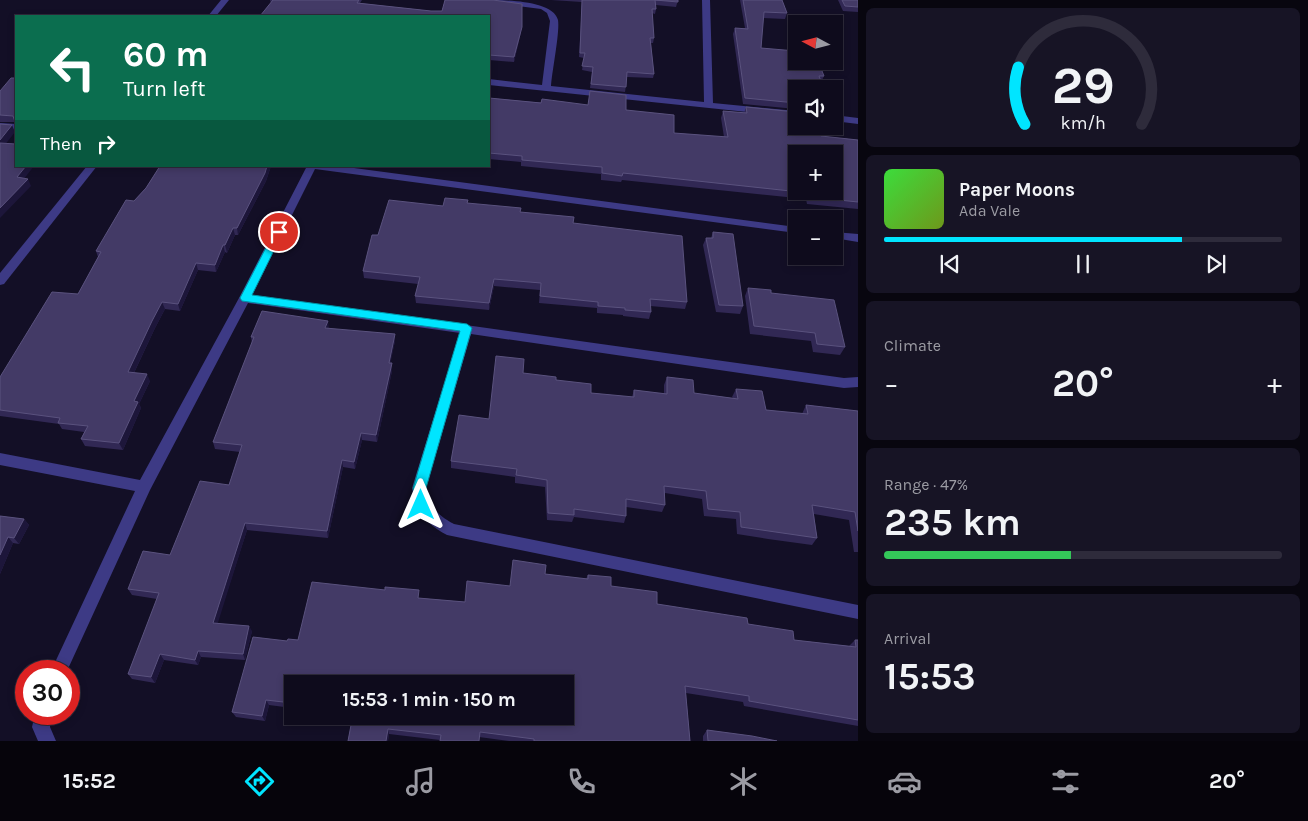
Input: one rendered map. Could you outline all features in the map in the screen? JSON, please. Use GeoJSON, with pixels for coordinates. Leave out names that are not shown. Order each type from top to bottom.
{"type":"FeatureCollection","features":[{"type":"Feature","properties":{"kind":"street"},"geometry":{"type":"LineString","coordinates":[[213,15],[225,0]]}},
{"type":"Feature","properties":{"kind":"street"},"geometry":{"type":"LineString","coordinates":[[488,0],[534,5],[547,8],[552,14],[554,21],[546,88]]}},
{"type":"Feature","properties":{"kind":"street"},"geometry":{"type":"LineString","coordinates":[[706,0],[709,104]]}},
{"type":"Feature","properties":{"kind":"street"},"geometry":{"type":"LineString","coordinates":[[490,82],[788,113]]}},
{"type":"Feature","properties":{"kind":"street"},"geometry":{"type":"LineString","coordinates":[[843,119],[858,121]]}},
{"type":"Feature","properties":{"kind":"street"},"geometry":{"type":"LineString","coordinates":[[0,126],[15,128]]}},
{"type":"Feature","properties":{"kind":"street"},"geometry":{"type":"LineString","coordinates":[[0,281],[91,167]]}},
{"type":"Feature","properties":{"kind":"street"},"geometry":{"type":"LineString","coordinates":[[64,660],[144,487],[312,167]]}},
{"type":"Feature","properties":{"kind":"street"},"geometry":{"type":"LineString","coordinates":[[321,167],[788,229]]}},
{"type":"Feature","properties":{"kind":"street"},"geometry":{"type":"LineString","coordinates":[[843,236],[858,238]]}},
{"type":"Feature","properties":{"kind":"street"},"geometry":{"type":"LineString","coordinates":[[245,298],[844,383],[858,382]]}},
{"type":"Feature","properties":{"kind":"street"},"geometry":{"type":"LineString","coordinates":[[467,328],[419,488],[421,505],[432,520],[452,530],[858,612]]}},
{"type":"Feature","properties":{"kind":"street"},"geometry":{"type":"LineString","coordinates":[[0,459],[144,487]]}},
{"type":"Feature","properties":{"kind":"street"},"geometry":{"type":"LineString","coordinates":[[41,725],[47,741]]}},
{"type":"Feature","properties":{"kind":"building"},"geometry":{"type":"Polygon","coordinates":[[[273,0],[359,0],[357,3],[442,11],[445,0],[493,0],[522,4],[522,27],[514,57],[490,55],[490,15],[261,15],[273,0]]]}},
{"type":"Feature","properties":{"kind":"building"},"geometry":{"type":"Polygon","coordinates":[[[582,0],[655,0],[656,9],[652,9],[654,38],[650,38],[654,74],[627,72],[626,87],[591,84],[593,67],[582,66],[585,53],[580,53],[582,0]]]}},
{"type":"Feature","properties":{"kind":"building"},"geometry":{"type":"Polygon","coordinates":[[[655,0],[678,0],[678,2],[655,0]]]}},
{"type":"Feature","properties":{"kind":"building"},"geometry":{"type":"Polygon","coordinates":[[[743,0],[782,0],[787,13],[764,12],[761,48],[788,50],[788,70],[822,70],[824,76],[819,76],[821,80],[788,80],[788,102],[745,98],[735,28],[748,29],[743,0]]]}},
{"type":"Feature","properties":{"kind":"building"},"geometry":{"type":"Polygon","coordinates":[[[842,0],[858,0],[858,7],[845,6],[842,0]]]}},
{"type":"Feature","properties":{"kind":"building"},"geometry":{"type":"Polygon","coordinates":[[[11,78],[15,78],[15,122],[13,116],[0,115],[0,91],[11,78]]]}},
{"type":"Feature","properties":{"kind":"building"},"geometry":{"type":"Polygon","coordinates":[[[590,91],[626,95],[626,110],[674,115],[674,133],[728,137],[723,111],[747,113],[746,107],[788,111],[788,135],[821,135],[858,140],[858,202],[839,200],[843,200],[843,145],[788,145],[788,191],[623,173],[622,176],[602,173],[602,167],[522,160],[522,156],[490,153],[490,98],[541,103],[542,99],[588,105],[590,91]]]}},
{"type":"Feature","properties":{"kind":"building"},"geometry":{"type":"Polygon","coordinates":[[[0,124],[12,125],[0,140],[0,124]]]}},
{"type":"Feature","properties":{"kind":"building"},"geometry":{"type":"Polygon","coordinates":[[[0,143],[15,144],[15,167],[25,167],[17,177],[28,179],[0,208],[0,143]]]}},
{"type":"Feature","properties":{"kind":"building"},"geometry":{"type":"Polygon","coordinates":[[[159,167],[267,167],[237,228],[233,228],[225,245],[223,245],[215,265],[196,263],[178,304],[162,302],[128,372],[147,374],[134,401],[138,402],[119,443],[81,439],[88,426],[58,423],[60,418],[0,410],[0,377],[52,292],[78,294],[101,252],[96,251],[126,200],[134,201],[146,188],[159,167]]]}},
{"type":"Feature","properties":{"kind":"building"},"geometry":{"type":"Polygon","coordinates":[[[445,198],[468,200],[467,203],[521,208],[520,212],[574,217],[573,223],[682,236],[687,302],[650,299],[651,312],[625,310],[625,308],[598,306],[598,302],[540,296],[541,283],[494,279],[489,303],[415,296],[420,277],[363,271],[372,235],[378,235],[389,200],[443,206],[445,198]]]}},
{"type":"Feature","properties":{"kind":"building"},"geometry":{"type":"Polygon","coordinates":[[[713,232],[733,234],[743,306],[719,305],[706,238],[713,238],[713,232]]]}},
{"type":"Feature","properties":{"kind":"building"},"geometry":{"type":"Polygon","coordinates":[[[748,288],[771,290],[771,293],[834,300],[845,347],[817,344],[815,333],[754,326],[748,288]]]}},
{"type":"Feature","properties":{"kind":"building"},"geometry":{"type":"Polygon","coordinates":[[[262,311],[328,321],[325,328],[395,334],[389,363],[392,363],[376,435],[361,433],[354,462],[342,460],[327,531],[245,523],[213,623],[249,626],[243,654],[198,651],[195,660],[160,654],[151,677],[128,674],[159,593],[128,589],[143,551],[170,555],[200,481],[229,485],[242,445],[213,442],[254,337],[251,337],[262,311]]]}},
{"type":"Feature","properties":{"kind":"building"},"geometry":{"type":"Polygon","coordinates":[[[496,356],[524,359],[523,373],[556,377],[556,380],[591,384],[591,393],[634,397],[634,390],[667,394],[667,377],[693,380],[694,393],[738,399],[736,389],[762,391],[766,410],[808,414],[806,405],[858,411],[858,531],[855,512],[812,505],[817,538],[741,527],[740,512],[708,509],[706,491],[664,486],[665,505],[626,499],[626,516],[574,509],[574,515],[548,513],[547,480],[516,475],[517,469],[451,461],[459,415],[489,419],[496,356]]]}},
{"type":"Feature","properties":{"kind":"building"},"geometry":{"type":"Polygon","coordinates":[[[0,516],[24,519],[14,538],[8,537],[0,555],[0,516]]]}},
{"type":"Feature","properties":{"kind":"building"},"geometry":{"type":"Polygon","coordinates":[[[513,560],[546,565],[545,574],[588,579],[588,575],[611,577],[611,586],[657,592],[657,604],[747,618],[748,624],[793,631],[794,640],[856,647],[855,640],[858,640],[858,720],[749,701],[749,696],[685,686],[690,741],[534,741],[534,739],[480,732],[479,741],[440,741],[441,735],[388,729],[386,741],[348,741],[351,725],[574,725],[574,675],[284,675],[284,702],[266,700],[262,716],[232,712],[253,637],[287,641],[288,639],[298,640],[312,582],[385,590],[385,587],[419,590],[418,598],[465,602],[467,581],[510,586],[513,560]]]}},
{"type":"Feature","properties":{"kind":"building"},"geometry":{"type":"Polygon","coordinates":[[[707,730],[752,736],[777,741],[708,741],[707,730]]]}},
{"type":"Feature","properties":{"kind":"route"},"geometry":{"type":"LineString","coordinates":[[279,232],[245,298],[467,328],[419,488],[421,505]]}}]}
